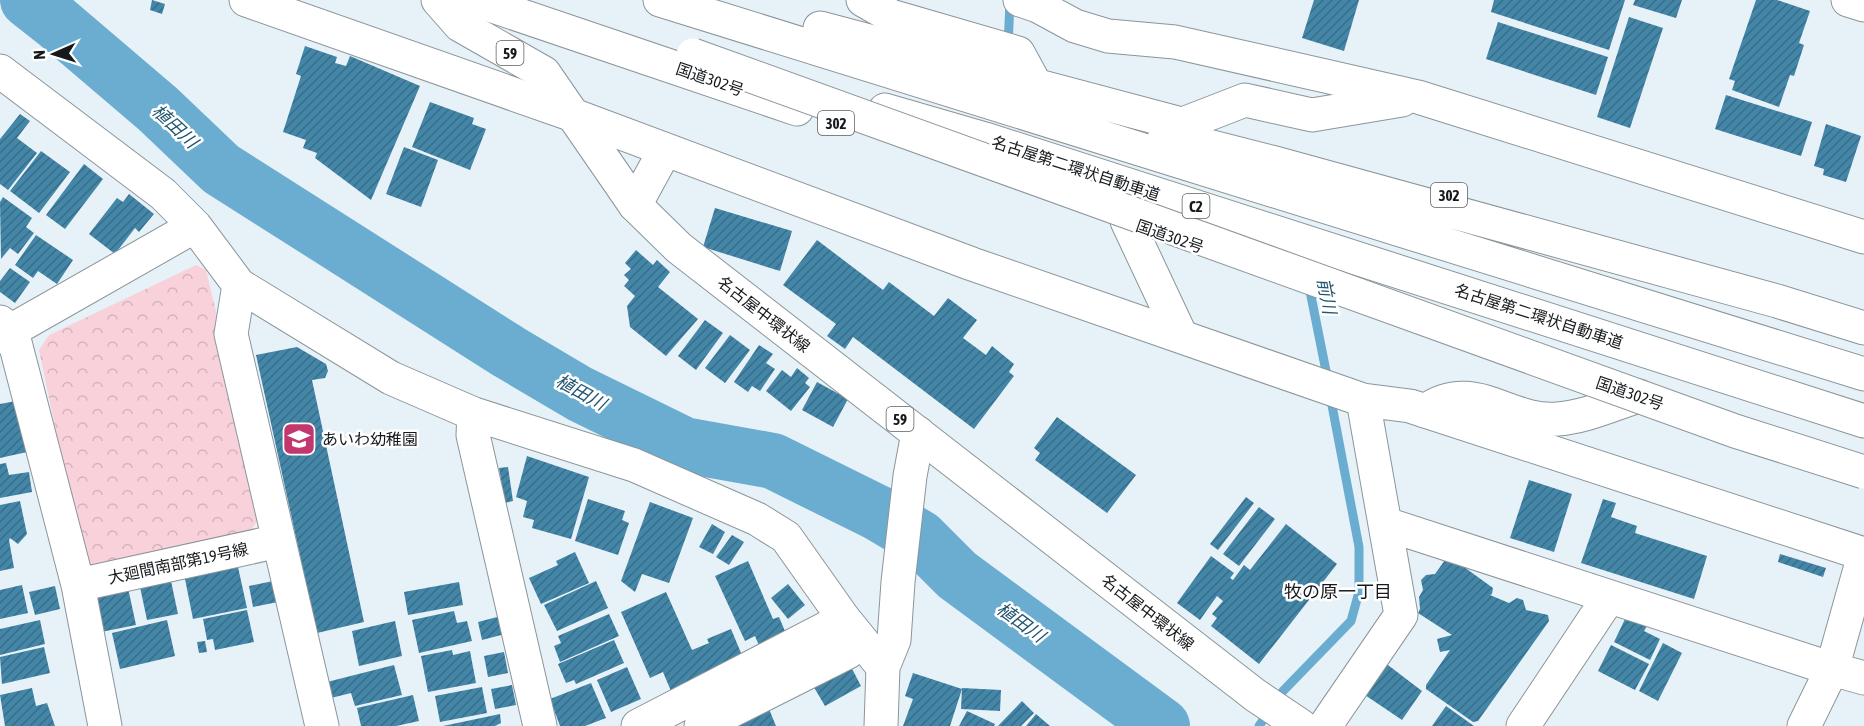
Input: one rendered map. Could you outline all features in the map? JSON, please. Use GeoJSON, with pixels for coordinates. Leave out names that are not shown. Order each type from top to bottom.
{"type":"FeatureCollection","features":[{"type":"Feature","properties":{"kind":"main road"},"geometry":{"type":"LineString","coordinates":[[246,0],[573,116],[972,264],[1363,400],[1410,406],[1864,554],[1832,669],[1804,726]]}},
{"type":"Feature","properties":{"kind":"main road","name":"名古屋中環状線"},"geometry":{"type":"LineString","coordinates":[[438,0],[460,26],[544,73],[635,205],[678,248],[1255,694],[1297,723]]}},
{"type":"Feature","properties":{"kind":"main road","name":"国道302号"},"geometry":{"type":"LineString","coordinates":[[475,0],[1864,472]]}},
{"type":"Feature","properties":{"kind":"main road","name":"名古屋第二環状自動車道"},"geometry":{"type":"LineString","coordinates":[[526,0],[693,56],[985,139],[1864,421]]}},
{"type":"Feature","properties":{"kind":"main road","name":"C2"},"geometry":{"type":"LineString","coordinates":[[660,0],[718,7],[1864,374]]}},
{"type":"Feature","properties":{"kind":"main road"},"geometry":{"type":"LineString","coordinates":[[863,0],[896,32],[1018,53],[1035,85]]}},
{"type":"Feature","properties":{"kind":"main road"},"geometry":{"type":"LineString","coordinates":[[1848,0],[1864,5]]}},
{"type":"Feature","properties":{"kind":"main road"},"geometry":{"type":"LineString","coordinates":[[1030,2],[1076,27],[1108,36],[1175,42],[1418,97],[1864,237]]}},
{"type":"Feature","properties":{"kind":"main road"},"geometry":{"type":"LineString","coordinates":[[718,7],[1777,301],[1864,328]]}},
{"type":"Feature","properties":{"kind":"main road","name":"302"},"geometry":{"type":"LineString","coordinates":[[718,7],[810,26],[896,32],[1035,85],[1864,306]]}},
{"type":"Feature","properties":{"kind":"main road"},"geometry":{"type":"LineString","coordinates":[[693,56],[1735,431],[1864,472]]}},
{"type":"Feature","properties":{"kind":"main road"},"geometry":{"type":"LineString","coordinates":[[0,71],[163,194],[195,226],[239,285],[391,378],[474,414],[634,465],[757,519],[786,537],[844,619],[889,654]]}},
{"type":"Feature","properties":{"kind":"main road"},"geometry":{"type":"LineString","coordinates":[[1183,124],[1245,100],[1312,115],[1418,97]]}},
{"type":"Feature","properties":{"kind":"main road"},"geometry":{"type":"LineString","coordinates":[[635,205],[664,150]]}},
{"type":"Feature","properties":{"kind":"main road"},"geometry":{"type":"LineString","coordinates":[[1127,221],[1181,336]]}},
{"type":"Feature","properties":{"kind":"main road"},"geometry":{"type":"LineString","coordinates":[[105,726],[78,585],[4,330],[195,226]]}},
{"type":"Feature","properties":{"kind":"main road"},"geometry":{"type":"LineString","coordinates":[[239,285],[231,334],[322,726]]}},
{"type":"Feature","properties":{"kind":"main road"},"geometry":{"type":"LineString","coordinates":[[1425,411],[1436,403],[1459,397],[1484,401],[1534,419],[1558,419],[1639,396]]}},
{"type":"Feature","properties":{"kind":"main road"},"geometry":{"type":"LineString","coordinates":[[1325,726],[1401,615],[1363,400]]}},
{"type":"Feature","properties":{"kind":"main road"},"geometry":{"type":"LineString","coordinates":[[474,414],[473,435],[540,726]]}},
{"type":"Feature","properties":{"kind":"main road"},"geometry":{"type":"LineString","coordinates":[[880,726],[910,476],[918,433]]}},
{"type":"Feature","properties":{"kind":"main road"},"geometry":{"type":"LineString","coordinates":[[1386,524],[1864,678]]}},
{"type":"Feature","properties":{"kind":"main road","name":"大廻間南部第19号線"},"geometry":{"type":"LineString","coordinates":[[78,585],[279,541]]}},
{"type":"Feature","properties":{"kind":"main road"},"geometry":{"type":"LineString","coordinates":[[1523,726],[1609,597]]}},
{"type":"Feature","properties":{"kind":"main road"},"geometry":{"type":"LineString","coordinates":[[638,726],[844,619]]}},
{"type":"Feature","properties":{"kind":"main road"},"geometry":{"type":"LineString","coordinates":[[701,726],[848,652]]}},
{"type":"Feature","properties":{"kind":"green space"},"geometry":{"type":"Polygon","coordinates":[[[196,265],[206,270],[264,512],[243,541],[101,573],[83,561],[39,350],[49,335],[196,265]]]}},
{"type":"Feature","properties":{"kind":"building"},"geometry":{"type":"Polygon","coordinates":[[[152,0],[165,4],[162,14],[150,10],[152,0]]]}},
{"type":"Feature","properties":{"kind":"building"},"geometry":{"type":"Polygon","coordinates":[[[1314,0],[1359,0],[1344,51],[1302,38],[1314,0]]]}},
{"type":"Feature","properties":{"kind":"building"},"geometry":{"type":"Polygon","coordinates":[[[1494,0],[1625,0],[1609,50],[1491,12],[1494,0]]]}},
{"type":"Feature","properties":{"kind":"building"},"geometry":{"type":"Polygon","coordinates":[[[1635,0],[1682,0],[1676,18],[1633,5],[1635,0]]]}},
{"type":"Feature","properties":{"kind":"building"},"geometry":{"type":"Polygon","coordinates":[[[1756,0],[1777,0],[1810,11],[1799,43],[1804,45],[1794,76],[1790,75],[1779,107],[1732,90],[1735,81],[1729,79],[1756,0]]]}},
{"type":"Feature","properties":{"kind":"building"},"geometry":{"type":"Polygon","coordinates":[[[1629,17],[1663,28],[1630,128],[1597,117],[1629,17]]]}},
{"type":"Feature","properties":{"kind":"building"},"geometry":{"type":"Polygon","coordinates":[[[1498,22],[1608,57],[1596,95],[1486,59],[1498,22]]]}},
{"type":"Feature","properties":{"kind":"building"},"geometry":{"type":"Polygon","coordinates":[[[305,46],[337,57],[335,63],[346,66],[350,56],[420,86],[371,200],[315,158],[317,153],[303,148],[306,140],[283,132],[301,76],[296,74],[305,46]]]}},
{"type":"Feature","properties":{"kind":"building"},"geometry":{"type":"Polygon","coordinates":[[[1726,95],[1812,122],[1801,156],[1715,129],[1726,95]]]}},
{"type":"Feature","properties":{"kind":"building"},"geometry":{"type":"Polygon","coordinates":[[[430,102],[474,118],[472,124],[486,129],[470,170],[412,147],[430,102]]]}},
{"type":"Feature","properties":{"kind":"building"},"geometry":{"type":"Polygon","coordinates":[[[20,114],[30,121],[17,138],[37,153],[8,190],[0,184],[0,139],[20,114]]]}},
{"type":"Feature","properties":{"kind":"building"},"geometry":{"type":"Polygon","coordinates":[[[1826,124],[1861,136],[1846,182],[1823,175],[1824,169],[1814,166],[1826,124]]]}},
{"type":"Feature","properties":{"kind":"building"},"geometry":{"type":"Polygon","coordinates":[[[404,147],[438,160],[421,207],[386,194],[404,147]]]}},
{"type":"Feature","properties":{"kind":"building"},"geometry":{"type":"Polygon","coordinates":[[[41,151],[70,172],[39,213],[10,191],[41,151]]]}},
{"type":"Feature","properties":{"kind":"building"},"geometry":{"type":"Polygon","coordinates":[[[84,164],[103,179],[65,229],[46,215],[84,164]]]}},
{"type":"Feature","properties":{"kind":"building"},"geometry":{"type":"Polygon","coordinates":[[[129,194],[154,214],[139,232],[135,228],[115,254],[89,234],[117,198],[123,202],[129,194]]]}},
{"type":"Feature","properties":{"kind":"building"},"geometry":{"type":"Polygon","coordinates":[[[3,197],[32,218],[26,227],[34,233],[18,254],[10,248],[1,259],[0,202],[3,197]]]}},
{"type":"Feature","properties":{"kind":"building"},"geometry":{"type":"Polygon","coordinates":[[[715,208],[792,231],[780,271],[703,247],[715,208]]]}},
{"type":"Feature","properties":{"kind":"building"},"geometry":{"type":"Polygon","coordinates":[[[36,235],[73,260],[57,284],[38,271],[33,278],[15,265],[36,235]]]}},
{"type":"Feature","properties":{"kind":"building"},"geometry":{"type":"Polygon","coordinates":[[[817,240],[883,290],[889,282],[934,316],[948,298],[977,320],[963,338],[986,355],[992,346],[1014,364],[1009,372],[1014,376],[974,429],[853,337],[845,349],[827,336],[836,324],[783,285],[817,240]]]}},
{"type":"Feature","properties":{"kind":"building"},"geometry":{"type":"Polygon","coordinates":[[[636,250],[653,265],[657,260],[670,272],[658,287],[698,319],[666,356],[630,327],[627,306],[635,296],[624,286],[629,280],[624,275],[631,269],[625,263],[636,250]]]}},
{"type":"Feature","properties":{"kind":"building"},"geometry":{"type":"Polygon","coordinates":[[[10,268],[30,282],[15,303],[0,292],[0,281],[10,268]]]}},
{"type":"Feature","properties":{"kind":"building"},"geometry":{"type":"Polygon","coordinates":[[[705,320],[723,333],[696,370],[678,356],[705,320]]]}},
{"type":"Feature","properties":{"kind":"building"},"geometry":{"type":"Polygon","coordinates":[[[730,335],[750,350],[725,383],[705,368],[730,335]]]}},
{"type":"Feature","properties":{"kind":"building"},"geometry":{"type":"Polygon","coordinates":[[[759,345],[773,354],[766,363],[775,369],[760,391],[752,386],[748,392],[734,382],[759,345]]]}},
{"type":"Feature","properties":{"kind":"building"},"geometry":{"type":"Polygon","coordinates":[[[297,347],[326,364],[328,371],[325,378],[312,380],[364,622],[317,633],[256,355],[297,347]]]}},
{"type":"Feature","properties":{"kind":"building"},"geometry":{"type":"Polygon","coordinates":[[[797,368],[809,378],[805,383],[810,387],[791,411],[766,391],[782,370],[791,377],[797,368]]]}},
{"type":"Feature","properties":{"kind":"building"},"geometry":{"type":"Polygon","coordinates":[[[817,382],[848,399],[833,427],[802,410],[817,382]]]}},
{"type":"Feature","properties":{"kind":"building"},"geometry":{"type":"Polygon","coordinates":[[[16,401],[27,452],[0,458],[0,404],[16,401]]]}},
{"type":"Feature","properties":{"kind":"building"},"geometry":{"type":"Polygon","coordinates":[[[1057,417],[1136,475],[1107,513],[1035,460],[1040,453],[1034,448],[1057,417]]]}},
{"type":"Feature","properties":{"kind":"building"},"geometry":{"type":"Polygon","coordinates":[[[527,456],[589,477],[571,539],[532,528],[534,520],[523,517],[527,501],[516,497],[527,456]]]}},
{"type":"Feature","properties":{"kind":"building"},"geometry":{"type":"Polygon","coordinates":[[[6,463],[9,475],[29,472],[32,492],[0,498],[0,464],[6,463]]]}},
{"type":"Feature","properties":{"kind":"building"},"geometry":{"type":"Polygon","coordinates":[[[508,467],[513,501],[505,503],[499,468],[508,467]]]}},
{"type":"Feature","properties":{"kind":"building"},"geometry":{"type":"Polygon","coordinates":[[[1529,480],[1572,494],[1554,552],[1510,538],[1529,480]]]}},
{"type":"Feature","properties":{"kind":"building"},"geometry":{"type":"Polygon","coordinates":[[[1246,497],[1254,503],[1218,550],[1210,544],[1246,497]]]}},
{"type":"Feature","properties":{"kind":"building"},"geometry":{"type":"Polygon","coordinates":[[[588,499],[625,511],[622,520],[629,523],[618,555],[575,541],[588,499]]]}},
{"type":"Feature","properties":{"kind":"building"},"geometry":{"type":"Polygon","coordinates":[[[1603,499],[1616,503],[1611,517],[1637,526],[1635,533],[1707,556],[1694,599],[1581,563],[1603,499]]]}},
{"type":"Feature","properties":{"kind":"building"},"geometry":{"type":"Polygon","coordinates":[[[20,501],[27,534],[18,544],[10,538],[14,568],[0,571],[0,505],[20,501]]]}},
{"type":"Feature","properties":{"kind":"building"},"geometry":{"type":"Polygon","coordinates":[[[650,502],[693,518],[669,583],[642,574],[635,592],[621,581],[650,502]]]}},
{"type":"Feature","properties":{"kind":"building"},"geometry":{"type":"Polygon","coordinates":[[[1259,507],[1275,519],[1239,566],[1223,554],[1259,507]]]}},
{"type":"Feature","properties":{"kind":"building"},"geometry":{"type":"Polygon","coordinates":[[[712,524],[725,532],[713,554],[699,547],[712,524]]]}},
{"type":"Feature","properties":{"kind":"building"},"geometry":{"type":"Polygon","coordinates":[[[1286,524],[1337,564],[1259,664],[1211,626],[1217,618],[1212,614],[1223,601],[1217,596],[1200,620],[1177,603],[1211,556],[1234,573],[1230,578],[1233,580],[1244,565],[1250,570],[1286,524]]]}},
{"type":"Feature","properties":{"kind":"building"},"geometry":{"type":"Polygon","coordinates":[[[732,535],[744,542],[729,565],[716,557],[732,535]]]}},
{"type":"Feature","properties":{"kind":"building"},"geometry":{"type":"Polygon","coordinates":[[[575,552],[589,583],[541,604],[529,578],[558,565],[556,561],[575,552]]]}},
{"type":"Feature","properties":{"kind":"building"},"geometry":{"type":"Polygon","coordinates":[[[1780,554],[1826,568],[1823,577],[1778,562],[1780,554]]]}},
{"type":"Feature","properties":{"kind":"building"},"geometry":{"type":"Polygon","coordinates":[[[1453,559],[1493,588],[1490,595],[1509,603],[1517,598],[1523,600],[1526,610],[1548,615],[1549,621],[1478,721],[1473,722],[1426,689],[1426,685],[1450,650],[1440,652],[1437,639],[1452,635],[1418,613],[1419,597],[1423,590],[1421,580],[1426,575],[1435,574],[1445,560],[1453,559]]]}},
{"type":"Feature","properties":{"kind":"building"},"geometry":{"type":"Polygon","coordinates":[[[748,561],[773,619],[779,617],[787,636],[760,648],[755,636],[745,641],[715,576],[748,561]]]}},
{"type":"Feature","properties":{"kind":"building"},"geometry":{"type":"Polygon","coordinates":[[[238,567],[247,608],[193,619],[185,579],[238,567]]]}},
{"type":"Feature","properties":{"kind":"building"},"geometry":{"type":"Polygon","coordinates":[[[171,581],[178,614],[147,620],[140,587],[171,581]]]}},
{"type":"Feature","properties":{"kind":"building"},"geometry":{"type":"Polygon","coordinates":[[[273,581],[278,602],[253,607],[249,586],[273,581]]]}},
{"type":"Feature","properties":{"kind":"building"},"geometry":{"type":"Polygon","coordinates":[[[596,581],[608,608],[557,631],[544,605],[596,581]]]}},
{"type":"Feature","properties":{"kind":"building"},"geometry":{"type":"Polygon","coordinates":[[[459,582],[463,605],[408,615],[404,592],[459,582]]]}},
{"type":"Feature","properties":{"kind":"building"},"geometry":{"type":"Polygon","coordinates":[[[788,584],[805,605],[788,619],[771,598],[788,584]]]}},
{"type":"Feature","properties":{"kind":"building"},"geometry":{"type":"Polygon","coordinates":[[[22,585],[28,613],[0,619],[0,590],[22,585]]]}},
{"type":"Feature","properties":{"kind":"building"},"geometry":{"type":"Polygon","coordinates":[[[55,586],[60,609],[35,615],[29,592],[55,586]]]}},
{"type":"Feature","properties":{"kind":"building"},"geometry":{"type":"Polygon","coordinates":[[[128,588],[136,625],[101,632],[94,595],[128,588]]]}},
{"type":"Feature","properties":{"kind":"building"},"geometry":{"type":"Polygon","coordinates":[[[666,592],[692,650],[709,643],[707,639],[731,629],[744,660],[671,691],[663,672],[650,678],[621,612],[666,592]]]}},
{"type":"Feature","properties":{"kind":"building"},"geometry":{"type":"Polygon","coordinates":[[[247,610],[254,642],[215,650],[213,639],[207,640],[203,619],[247,610]]]}},
{"type":"Feature","properties":{"kind":"building"},"geometry":{"type":"Polygon","coordinates":[[[454,611],[457,623],[467,621],[472,641],[419,653],[412,620],[454,611]]]}},
{"type":"Feature","properties":{"kind":"building"},"geometry":{"type":"Polygon","coordinates":[[[609,614],[619,636],[560,662],[554,646],[561,643],[558,636],[609,614]]]}},
{"type":"Feature","properties":{"kind":"building"},"geometry":{"type":"Polygon","coordinates":[[[501,616],[505,634],[482,640],[478,622],[501,616]]]}},
{"type":"Feature","properties":{"kind":"building"},"geometry":{"type":"Polygon","coordinates":[[[1626,617],[1647,626],[1644,631],[1660,639],[1650,660],[1614,642],[1626,617]]]}},
{"type":"Feature","properties":{"kind":"building"},"geometry":{"type":"Polygon","coordinates":[[[40,620],[45,644],[0,655],[0,629],[40,620]]]}},
{"type":"Feature","properties":{"kind":"building"},"geometry":{"type":"Polygon","coordinates":[[[167,620],[175,656],[120,669],[112,633],[167,620]]]}},
{"type":"Feature","properties":{"kind":"building"},"geometry":{"type":"Polygon","coordinates":[[[395,621],[402,656],[359,666],[352,631],[395,621]]]}},
{"type":"Feature","properties":{"kind":"building"},"geometry":{"type":"Polygon","coordinates":[[[614,640],[624,663],[576,684],[574,680],[566,683],[558,664],[614,640]]]}},
{"type":"Feature","properties":{"kind":"building"},"geometry":{"type":"Polygon","coordinates":[[[205,641],[207,652],[199,653],[197,642],[205,641]]]}},
{"type":"Feature","properties":{"kind":"building"},"geometry":{"type":"Polygon","coordinates":[[[1663,643],[1682,653],[1658,701],[1639,691],[1663,643]]]}},
{"type":"Feature","properties":{"kind":"building"},"geometry":{"type":"Polygon","coordinates":[[[1611,645],[1649,664],[1635,690],[1598,671],[1611,645]]]}},
{"type":"Feature","properties":{"kind":"building"},"geometry":{"type":"Polygon","coordinates":[[[44,647],[50,673],[2,684],[0,657],[44,647]]]}},
{"type":"Feature","properties":{"kind":"building"},"geometry":{"type":"Polygon","coordinates":[[[452,650],[453,655],[470,651],[476,683],[428,692],[421,656],[452,650]]]}},
{"type":"Feature","properties":{"kind":"building"},"geometry":{"type":"Polygon","coordinates":[[[504,652],[508,673],[488,677],[484,656],[504,652]]]}},
{"type":"Feature","properties":{"kind":"building"},"geometry":{"type":"Polygon","coordinates":[[[1384,662],[1422,691],[1402,720],[1362,693],[1384,662]]]}},
{"type":"Feature","properties":{"kind":"building"},"geometry":{"type":"Polygon","coordinates":[[[849,663],[861,686],[825,706],[812,684],[849,663]]]}},
{"type":"Feature","properties":{"kind":"building"},"geometry":{"type":"Polygon","coordinates":[[[394,665],[402,695],[355,706],[351,693],[331,698],[327,682],[394,665]]]}},
{"type":"Feature","properties":{"kind":"building"},"geometry":{"type":"Polygon","coordinates":[[[627,667],[641,699],[611,712],[597,680],[627,667]]]}},
{"type":"Feature","properties":{"kind":"building"},"geometry":{"type":"Polygon","coordinates":[[[913,673],[962,689],[950,726],[903,726],[913,699],[905,696],[913,673]]]}},
{"type":"Feature","properties":{"kind":"building"},"geometry":{"type":"Polygon","coordinates":[[[591,683],[606,718],[585,726],[560,726],[550,699],[591,683]]]}},
{"type":"Feature","properties":{"kind":"building"},"geometry":{"type":"Polygon","coordinates":[[[512,685],[516,705],[495,709],[491,689],[512,685]]]}},
{"type":"Feature","properties":{"kind":"building"},"geometry":{"type":"Polygon","coordinates":[[[482,687],[487,713],[440,722],[435,696],[482,687]]]}},
{"type":"Feature","properties":{"kind":"building"},"geometry":{"type":"Polygon","coordinates":[[[32,688],[36,706],[47,703],[55,726],[5,726],[0,695],[32,688]]]}},
{"type":"Feature","properties":{"kind":"building"},"geometry":{"type":"Polygon","coordinates":[[[962,688],[1001,690],[1000,711],[961,709],[962,688]]]}},
{"type":"Feature","properties":{"kind":"building"},"geometry":{"type":"Polygon","coordinates":[[[413,695],[419,721],[396,726],[361,726],[357,708],[413,695]]]}},
{"type":"Feature","properties":{"kind":"building"},"geometry":{"type":"Polygon","coordinates":[[[1022,701],[1034,713],[1021,726],[998,726],[1022,701]]]}},
{"type":"Feature","properties":{"kind":"building"},"geometry":{"type":"Polygon","coordinates":[[[1446,706],[1474,726],[1432,726],[1446,706]]]}},
{"type":"Feature","properties":{"kind":"building"},"geometry":{"type":"Polygon","coordinates":[[[769,709],[776,726],[726,726],[769,709]]]}},
{"type":"Feature","properties":{"kind":"building"},"geometry":{"type":"Polygon","coordinates":[[[967,711],[995,724],[994,726],[959,726],[967,711]]]}},
{"type":"Feature","properties":{"kind":"building"},"geometry":{"type":"Polygon","coordinates":[[[500,714],[501,723],[495,726],[443,726],[500,714]]]}},
{"type":"Feature","properties":{"kind":"building"},"geometry":{"type":"Polygon","coordinates":[[[1036,714],[1050,726],[1026,726],[1036,714]]]}},
{"type":"Feature","properties":{"kind":"waterway","name":"植田川"},"geometry":{"type":"LineString","coordinates":[[28,0],[158,109],[221,169],[509,352],[580,394],[684,445],[773,461],[878,513],[920,538],[957,575],[1162,726]]}},
{"type":"Feature","properties":{"kind":"waterway","name":"前川"},"geometry":{"type":"LineString","coordinates":[[1008,46],[1010,2]]}},
{"type":"Feature","properties":{"kind":"waterway","name":"前川"},"geometry":{"type":"LineString","coordinates":[[1309,286],[1328,381]]}},
{"type":"Feature","properties":{"kind":"waterway","name":"前川"},"geometry":{"type":"LineString","coordinates":[[1259,726],[1283,691],[1351,621],[1359,592],[1359,547],[1330,395]]}},
{"type":"Feature","properties":{"kind":"place","name":"あいわ幼稚園"},"geometry":{"type":"Point","coordinates":[299,439]}},
{"type":"Feature","properties":{"kind":"district","name":"牧の原一丁目"},"geometry":{"type":"Point","coordinates":[1338,591]}}]}
